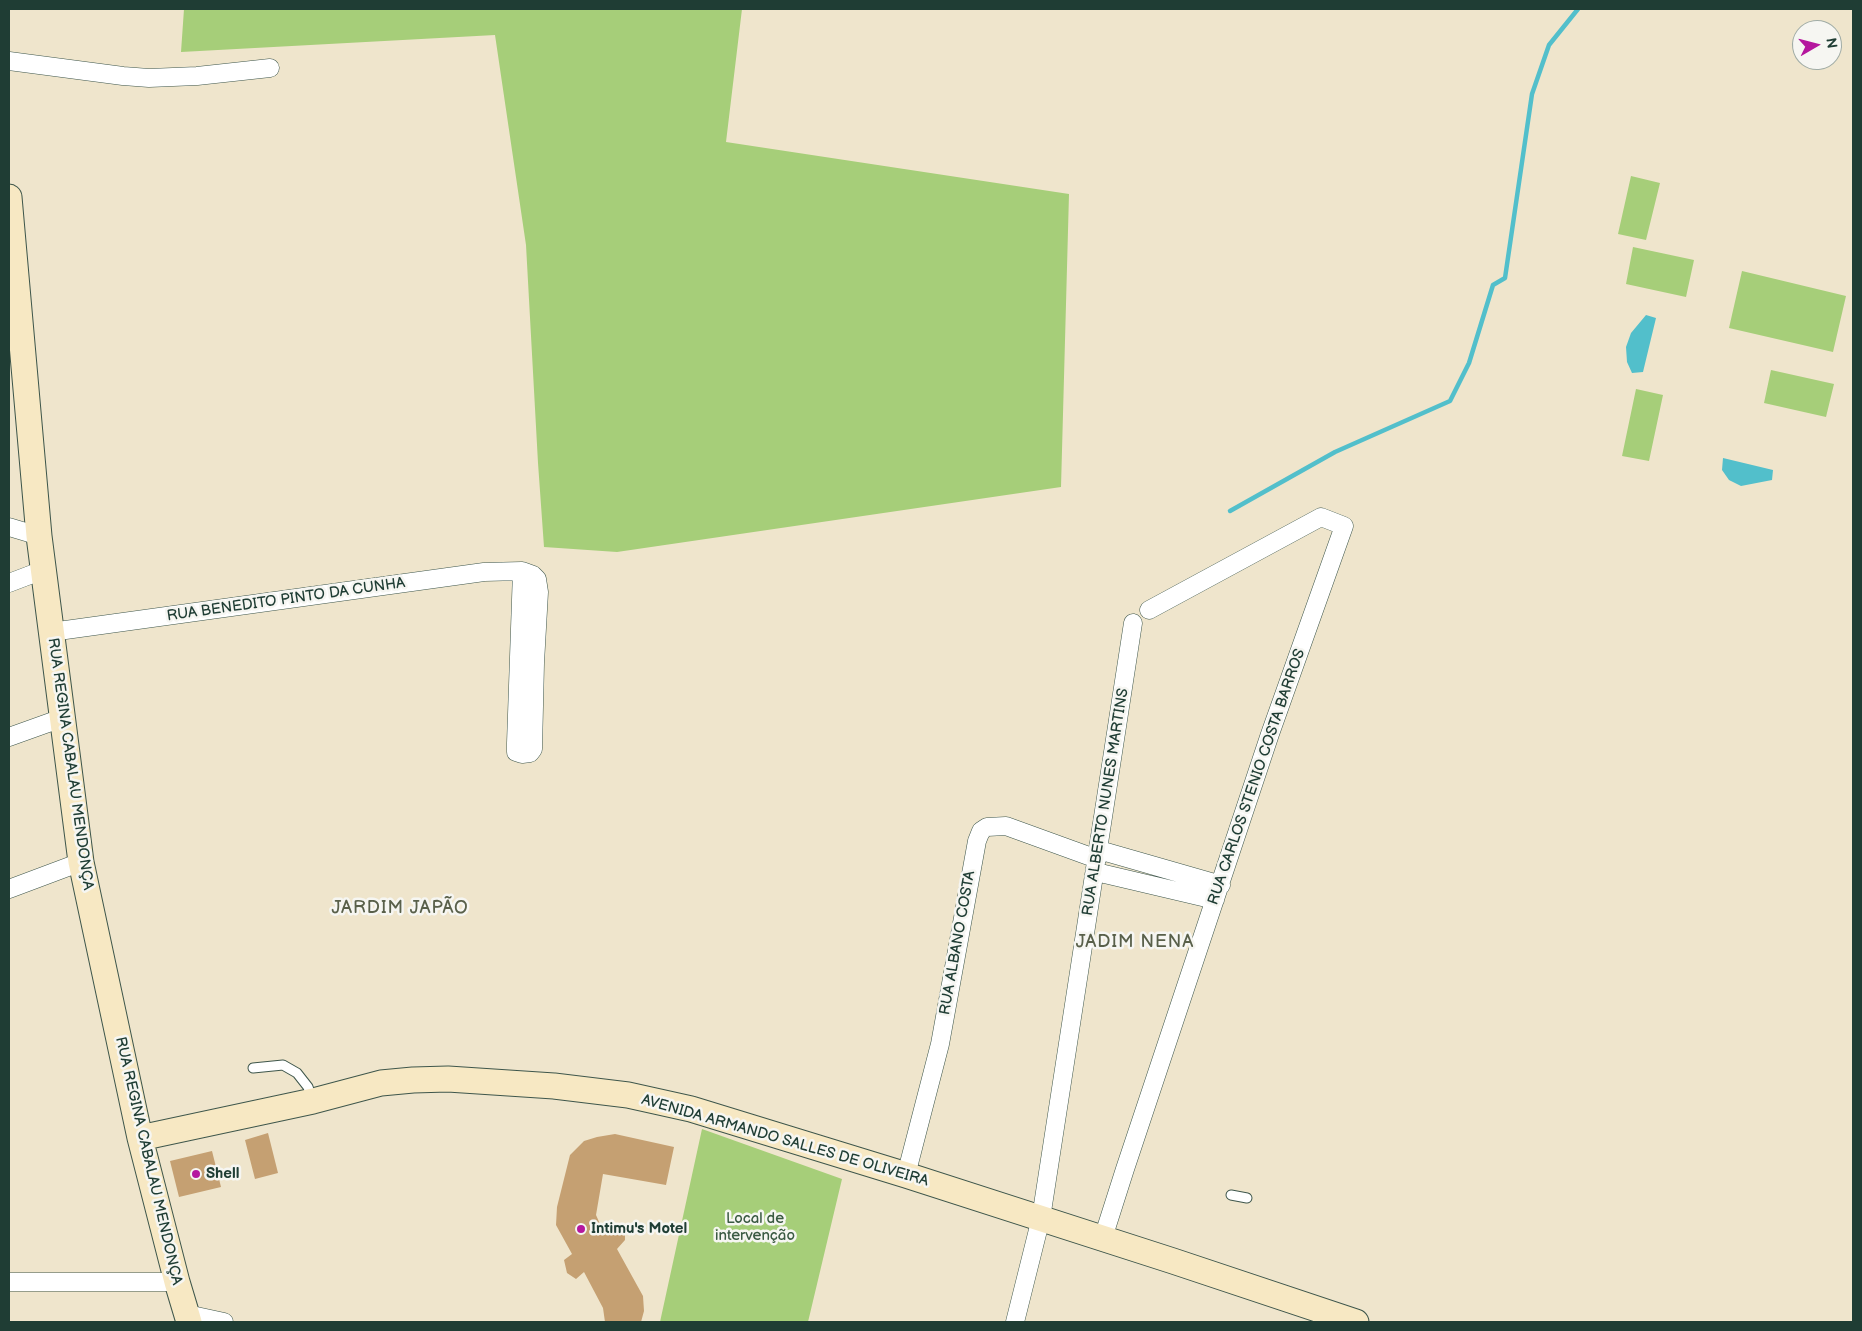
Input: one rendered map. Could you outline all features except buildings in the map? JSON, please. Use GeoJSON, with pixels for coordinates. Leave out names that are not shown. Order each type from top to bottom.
{"type":"FeatureCollection","features":[{"type":"Feature","properties":{"kind":"main road","name":"RUA REGINA CABALAU MENDONÇA"},"geometry":{"type":"LineString","coordinates":[[9,197],[39,536],[81,862],[140,1138],[188,1318]]}},
{"type":"Feature","properties":{"kind":"main road","name":"AVENIDA ARMANDO SALLES DE OLIVEIRA"},"geometry":{"type":"LineString","coordinates":[[140,1138],[314,1101],[382,1083],[448,1079],[554,1086],[628,1095],[690,1109],[906,1175],[1356,1322]]}},
{"type":"Feature","properties":{"kind":"street"},"geometry":{"type":"LineString","coordinates":[[9,61],[149,78],[196,76],[270,68]]}},
{"type":"Feature","properties":{"kind":"street","name":"RUA CARLOS STENIO COSTA BARROS"},"geometry":{"type":"LineString","coordinates":[[1103,1238],[1270,734],[1344,526],[1321,517],[1149,610]]}},
{"type":"Feature","properties":{"kind":"street"},"geometry":{"type":"LineString","coordinates":[[9,527],[39,536]]}},
{"type":"Feature","properties":{"kind":"street"},"geometry":{"type":"LineString","coordinates":[[9,583],[43,570]]}},
{"type":"Feature","properties":{"kind":"street","name":"RUA BENEDITO PINTO DA CUNHA"},"geometry":{"type":"LineString","coordinates":[[50,632],[484,572],[522,570],[533,575],[538,583],[527,663]]}},
{"type":"Feature","properties":{"kind":"street","name":"RUA ALBERTO NUNES MARTINS"},"geometry":{"type":"LineString","coordinates":[[1015,1322],[1042,1218],[1133,623]]}},
{"type":"Feature","properties":{"kind":"street"},"geometry":{"type":"LineString","coordinates":[[9,738],[62,718]]}},
{"type":"Feature","properties":{"kind":"street","name":"RUA ALBANO COSTA"},"geometry":{"type":"LineString","coordinates":[[906,1175],[940,1044],[977,841],[981,831],[988,827],[1006,826],[1097,861],[1218,892]]}},
{"type":"Feature","properties":{"kind":"street"},"geometry":{"type":"LineString","coordinates":[[9,889],[81,862]]}},
{"type":"Feature","properties":{"kind":"street"},"geometry":{"type":"LineString","coordinates":[[9,1282],[177,1282]]}},
{"type":"Feature","properties":{"kind":"street"},"geometry":{"type":"LineString","coordinates":[[188,1318],[224,1322]]}},
{"type":"Feature","properties":{"kind":"lane"},"geometry":{"type":"LineString","coordinates":[[253,1068],[283,1065],[298,1073],[308,1087],[314,1101]]}},
{"type":"Feature","properties":{"kind":"lane"},"geometry":{"type":"LineString","coordinates":[[1231,1195],[1247,1198]]}},
{"type":"Feature","properties":{"kind":"green space"},"geometry":{"type":"Polygon","coordinates":[[[184,9],[742,9],[726,142],[1069,194],[1061,487],[617,552],[544,547],[526,245],[495,35],[181,52],[184,9]]]}},
{"type":"Feature","properties":{"kind":"green space"},"geometry":{"type":"Polygon","coordinates":[[[1631,176],[1660,183],[1646,240],[1618,234],[1631,176]]]}},
{"type":"Feature","properties":{"kind":"green space"},"geometry":{"type":"Polygon","coordinates":[[[1633,247],[1694,260],[1686,297],[1626,284],[1633,247]]]}},
{"type":"Feature","properties":{"kind":"green space"},"geometry":{"type":"Polygon","coordinates":[[[1742,271],[1846,296],[1833,352],[1729,328],[1742,271]]]}},
{"type":"Feature","properties":{"kind":"green space"},"geometry":{"type":"Polygon","coordinates":[[[1771,370],[1834,384],[1826,417],[1764,403],[1771,370]]]}},
{"type":"Feature","properties":{"kind":"green space"},"geometry":{"type":"Polygon","coordinates":[[[1636,389],[1663,395],[1649,461],[1622,456],[1636,389]]]}},
{"type":"Feature","properties":{"kind":"green space","name":"Local de intervenção"},"geometry":{"type":"Polygon","coordinates":[[[702,1129],[842,1179],[808,1322],[660,1322],[702,1129]]]}},
{"type":"Feature","properties":{"kind":"water"},"geometry":{"type":"Polygon","coordinates":[[[1646,315],[1656,318],[1643,372],[1632,373],[1627,362],[1626,347],[1631,333],[1646,315]]]}},
{"type":"Feature","properties":{"kind":"water"},"geometry":{"type":"Polygon","coordinates":[[[1723,458],[1773,470],[1772,480],[1741,486],[1729,480],[1722,470],[1723,458]]]}},
{"type":"Feature","properties":{"kind":"waterway"},"geometry":{"type":"LineString","coordinates":[[1230,511],[1335,452],[1450,401],[1469,363],[1493,285],[1505,278],[1532,94],[1549,45],[1578,9]]}},
{"type":"Feature","properties":{"kind":"place","name":"Shell"},"geometry":{"type":"Point","coordinates":[196,1174]}},
{"type":"Feature","properties":{"kind":"place","name":"Intimu's Motel"},"geometry":{"type":"Point","coordinates":[581,1229]}},
{"type":"Feature","properties":{"kind":"district","name":"JARDIM JAPÃO"},"geometry":{"type":"Point","coordinates":[400,908]}},
{"type":"Feature","properties":{"kind":"district","name":"JADIM NENA"},"geometry":{"type":"Point","coordinates":[1135,942]}}]}
